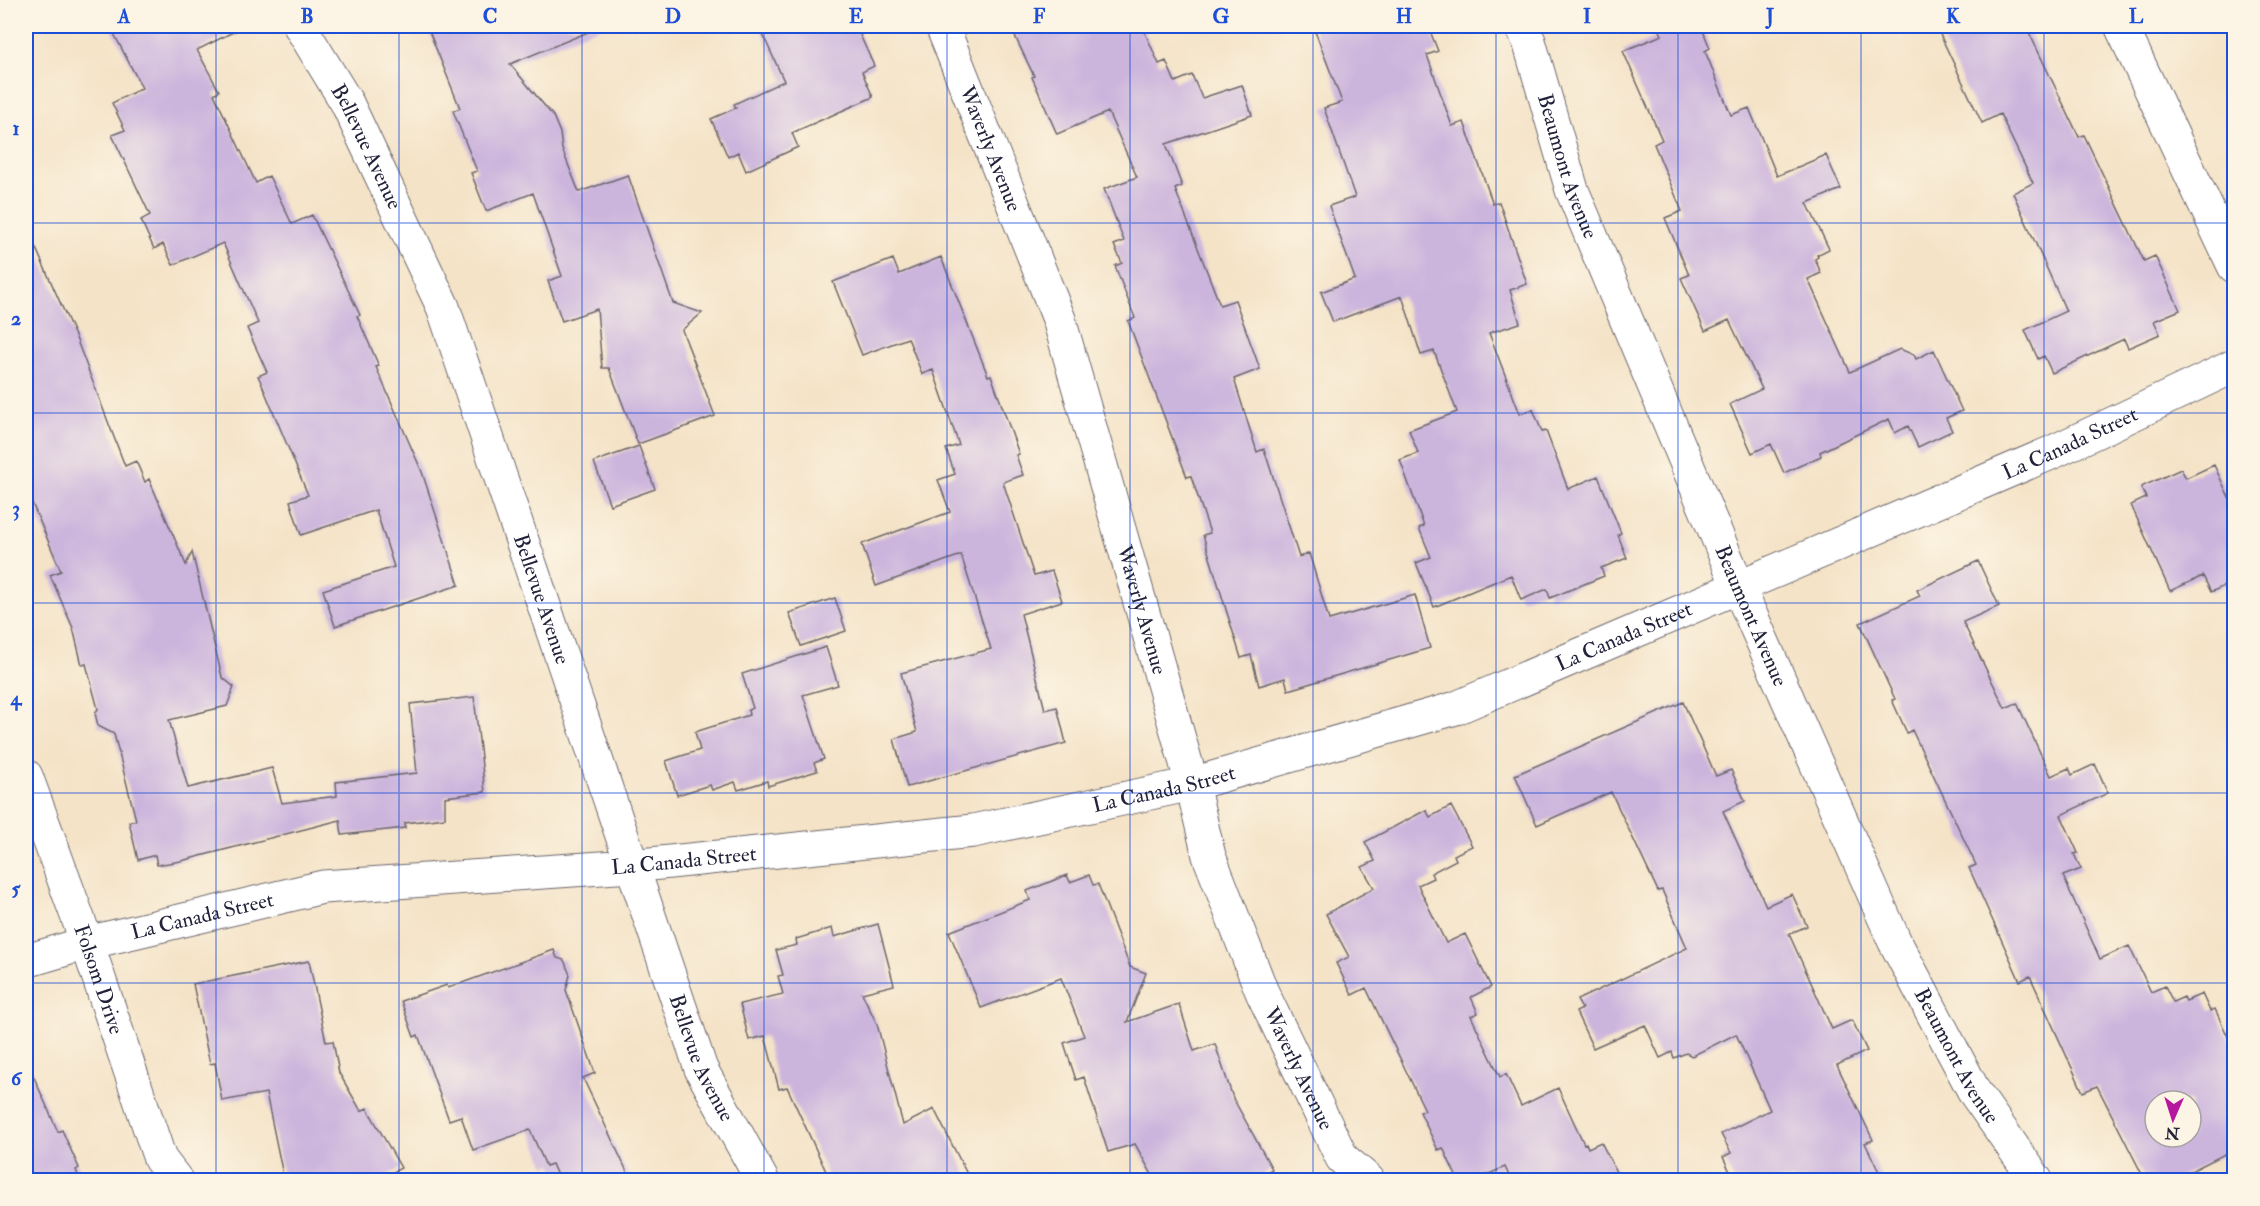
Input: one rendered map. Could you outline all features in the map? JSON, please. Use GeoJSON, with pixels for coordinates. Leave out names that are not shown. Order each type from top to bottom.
{"type":"FeatureCollection","features":[{"type":"Feature","properties":{"kind":"street","name":"Bellevue Avenue"},"geometry":{"type":"LineString","coordinates":[[300,26],[347,103],[443,307],[701,1069],[762,1180]]}},
{"type":"Feature","properties":{"kind":"street","name":"Waverly Avenue"},"geometry":{"type":"LineString","coordinates":[[942,26],[1059,319],[1192,784],[1209,856],[1262,992],[1342,1158],[1368,1180]]}},
{"type":"Feature","properties":{"kind":"street","name":"Beaumont Avenue"},"geometry":{"type":"LineString","coordinates":[[1521,26],[1528,41],[1572,190],[1738,586],[1894,940],[1975,1093],[2036,1180]]}},
{"type":"Feature","properties":{"kind":"street"},"geometry":{"type":"LineString","coordinates":[[2121,26],[2235,266]]}},
{"type":"Feature","properties":{"kind":"street","name":"La Canada Street"},"geometry":{"type":"LineString","coordinates":[[26,961],[87,943],[323,887],[631,866],[973,831],[1192,784],[1456,708],[2053,452],[2235,366]]}},
{"type":"Feature","properties":{"kind":"street","name":"Folsom Drive"},"geometry":{"type":"LineString","coordinates":[[26,776],[87,943],[160,1159],[176,1180]]}},
{"type":"Feature","properties":{"kind":"building"},"geometry":{"type":"Polygon","coordinates":[[[110,26],[245,26],[197,50],[219,91],[214,94],[256,183],[269,176],[292,224],[312,215],[360,315],[357,316],[379,366],[376,367],[422,472],[459,585],[335,626],[323,590],[394,567],[376,510],[301,535],[290,501],[308,495],[258,376],[267,372],[247,328],[258,323],[223,243],[173,265],[163,244],[154,249],[141,220],[150,215],[112,135],[125,130],[112,103],[142,88],[110,26]]]}},
{"type":"Feature","properties":{"kind":"building"},"geometry":{"type":"Polygon","coordinates":[[[427,26],[603,26],[510,64],[553,116],[560,133],[562,149],[579,192],[628,175],[673,303],[702,313],[682,330],[715,416],[638,444],[609,368],[602,368],[597,309],[562,321],[548,281],[562,276],[533,193],[486,211],[471,173],[477,171],[453,111],[460,108],[427,26]]]}},
{"type":"Feature","properties":{"kind":"building"},"geometry":{"type":"Polygon","coordinates":[[[759,26],[856,26],[874,66],[862,72],[873,97],[792,133],[798,147],[746,171],[738,152],[728,157],[711,119],[736,108],[734,104],[784,81],[759,26]]]}},
{"type":"Feature","properties":{"kind":"building"},"geometry":{"type":"Polygon","coordinates":[[[1010,26],[1142,26],[1159,64],[1166,61],[1175,82],[1192,75],[1202,98],[1242,85],[1252,115],[1166,144],[1182,186],[1175,189],[1220,305],[1235,300],[1260,369],[1234,379],[1257,452],[1264,449],[1299,557],[1309,553],[1329,620],[1415,595],[1430,648],[1288,690],[1285,678],[1259,686],[1251,655],[1241,658],[1203,535],[1210,533],[1191,476],[1187,477],[1128,321],[1135,318],[1115,266],[1122,263],[1114,245],[1124,241],[1104,189],[1137,177],[1108,112],[1057,134],[1032,77],[1034,76],[1010,26]]]}},
{"type":"Feature","properties":{"kind":"building"},"geometry":{"type":"Polygon","coordinates":[[[1313,26],[1428,26],[1438,51],[1427,55],[1452,126],[1464,122],[1493,204],[1499,202],[1527,284],[1510,290],[1520,323],[1489,333],[1520,414],[1533,409],[1542,432],[1546,431],[1568,489],[1598,476],[1621,533],[1618,535],[1627,558],[1601,568],[1604,576],[1550,598],[1547,589],[1521,600],[1511,575],[1434,607],[1416,563],[1431,557],[1419,528],[1424,526],[1400,460],[1418,453],[1409,430],[1457,412],[1434,351],[1421,355],[1402,296],[1333,322],[1321,292],[1355,279],[1329,206],[1355,197],[1324,108],[1342,102],[1313,26]]]}},
{"type":"Feature","properties":{"kind":"building"},"geometry":{"type":"Polygon","coordinates":[[[1658,26],[1701,26],[1710,48],[1705,51],[1731,115],[1749,108],[1777,176],[1826,155],[1841,189],[1807,203],[1829,249],[1817,255],[1815,259],[1821,273],[1808,279],[1850,372],[1900,349],[1914,355],[1916,359],[1934,350],[1962,411],[1946,418],[1952,431],[1918,447],[1908,426],[1895,433],[1889,419],[1820,452],[1821,456],[1784,473],[1771,444],[1752,453],[1730,404],[1762,389],[1729,320],[1705,331],[1681,278],[1689,275],[1665,218],[1682,211],[1654,144],[1662,140],[1623,51],[1662,35],[1658,26]]]}},
{"type":"Feature","properties":{"kind":"building"},"geometry":{"type":"Polygon","coordinates":[[[1936,26],[2026,26],[2079,137],[2084,135],[2144,261],[2155,256],[2180,310],[2154,321],[2160,334],[2128,348],[2124,339],[2052,373],[2044,356],[2038,359],[2025,330],[2066,311],[2013,193],[2033,183],[2000,114],[1982,123],[1936,26]]]}},
{"type":"Feature","properties":{"kind":"building"},"geometry":{"type":"Polygon","coordinates":[[[26,226],[76,338],[125,466],[136,461],[145,482],[149,479],[186,565],[192,552],[222,677],[234,687],[227,706],[169,720],[188,788],[272,768],[282,803],[337,796],[336,782],[417,773],[410,704],[474,697],[485,792],[445,797],[445,818],[405,823],[405,828],[342,835],[340,820],[181,861],[157,865],[155,855],[138,860],[129,822],[136,820],[114,734],[98,726],[95,713],[98,709],[86,664],[82,665],[73,628],[50,575],[61,571],[26,489],[26,226]]]}},
{"type":"Feature","properties":{"kind":"building"},"geometry":{"type":"Polygon","coordinates":[[[941,257],[988,376],[991,375],[1019,454],[1016,455],[1023,475],[1003,482],[1034,576],[1052,571],[1062,601],[1021,614],[1045,710],[1057,707],[1066,743],[907,787],[894,739],[917,732],[901,673],[991,649],[961,555],[876,586],[862,544],[950,512],[938,480],[955,474],[946,449],[959,445],[933,370],[922,374],[908,338],[862,355],[833,282],[893,259],[899,274],[941,257]]]}},
{"type":"Feature","properties":{"kind":"building"},"geometry":{"type":"Polygon","coordinates":[[[639,446],[655,489],[610,505],[594,462],[639,446]]]}},
{"type":"Feature","properties":{"kind":"building"},"geometry":{"type":"Polygon","coordinates":[[[2214,465],[2235,510],[2235,581],[2211,592],[2203,576],[2170,591],[2131,505],[2146,498],[2141,487],[2181,469],[2186,478],[2214,465]]]}},
{"type":"Feature","properties":{"kind":"building"},"geometry":{"type":"Polygon","coordinates":[[[1978,561],[1999,606],[1963,622],[2005,708],[2017,703],[2051,776],[2069,768],[2072,775],[2095,764],[2108,793],[2061,815],[2078,853],[2074,854],[2081,869],[2063,876],[2100,959],[2129,946],[2151,992],[2165,986],[2173,1002],[2184,997],[2186,1001],[2202,994],[2210,1011],[2215,1009],[2235,1052],[2235,1142],[2227,1153],[2173,1180],[2145,1180],[2097,1086],[2083,1092],[2030,976],[2020,981],[1969,868],[1976,865],[1912,730],[1907,733],[1892,700],[1895,699],[1860,623],[1920,596],[1917,590],[1978,561]]]}},
{"type":"Feature","properties":{"kind":"building"},"geometry":{"type":"Polygon","coordinates":[[[835,598],[846,631],[801,646],[789,613],[835,598]]]}},
{"type":"Feature","properties":{"kind":"building"},"geometry":{"type":"Polygon","coordinates":[[[826,647],[838,685],[803,695],[824,759],[814,763],[817,771],[768,786],[767,781],[738,790],[735,782],[712,790],[710,785],[677,795],[666,761],[700,750],[695,732],[749,715],[748,710],[753,708],[742,674],[826,647]]]}},
{"type":"Feature","properties":{"kind":"building"},"geometry":{"type":"Polygon","coordinates":[[[1683,702],[1716,776],[1731,770],[1745,801],[1723,811],[1766,906],[1792,894],[1807,926],[1789,934],[1832,1029],[1852,1020],[1867,1051],[1837,1065],[1873,1140],[1865,1143],[1883,1180],[1734,1180],[1723,1157],[1731,1153],[1721,1134],[1770,1110],[1736,1034],[1692,1056],[1686,1053],[1674,1058],[1672,1052],[1660,1058],[1645,1025],[1593,1048],[1576,1012],[1582,1009],[1577,1000],[1687,948],[1662,890],[1658,891],[1611,792],[1537,825],[1515,775],[1683,702]]]}},
{"type":"Feature","properties":{"kind":"building"},"geometry":{"type":"Polygon","coordinates":[[[1451,806],[1472,846],[1454,855],[1456,860],[1431,873],[1433,878],[1418,885],[1446,943],[1465,934],[1491,987],[1471,997],[1478,1013],[1471,1016],[1500,1077],[1506,1074],[1521,1106],[1558,1088],[1584,1144],[1586,1143],[1588,1148],[1601,1142],[1620,1180],[1511,1180],[1505,1167],[1475,1180],[1458,1180],[1443,1148],[1438,1150],[1420,1112],[1425,1110],[1366,988],[1352,995],[1336,963],[1349,957],[1326,914],[1374,888],[1362,867],[1375,861],[1365,842],[1426,810],[1430,817],[1451,806]]]}},
{"type":"Feature","properties":{"kind":"building"},"geometry":{"type":"Polygon","coordinates":[[[1067,875],[1070,882],[1089,875],[1093,885],[1098,884],[1130,967],[1146,973],[1127,1022],[1179,1004],[1194,1051],[1215,1044],[1233,1098],[1272,1169],[1253,1180],[1155,1180],[1135,1144],[1108,1152],[1084,1077],[1076,1080],[1064,1043],[1084,1036],[1061,978],[981,1008],[949,932],[1030,900],[1027,891],[1067,875]]]}},
{"type":"Feature","properties":{"kind":"building"},"geometry":{"type":"Polygon","coordinates":[[[878,924],[894,985],[862,993],[877,1024],[903,1125],[934,1109],[970,1180],[830,1180],[787,1087],[779,1089],[765,1036],[749,1040],[740,1004],[783,994],[778,976],[783,975],[776,950],[797,945],[796,939],[832,928],[834,937],[878,924]]]}},
{"type":"Feature","properties":{"kind":"building"},"geometry":{"type":"Polygon","coordinates":[[[554,950],[557,958],[564,960],[570,975],[566,990],[595,1073],[583,1078],[631,1180],[559,1180],[552,1164],[546,1166],[530,1130],[473,1150],[461,1116],[449,1120],[418,1035],[414,1037],[401,1001],[447,985],[448,988],[554,950]]]}},
{"type":"Feature","properties":{"kind":"building"},"geometry":{"type":"Polygon","coordinates":[[[309,961],[326,1042],[333,1041],[339,1073],[361,1111],[367,1108],[401,1168],[378,1180],[284,1180],[266,1093],[222,1101],[215,1063],[210,1064],[193,984],[309,961]]]}},
{"type":"Feature","properties":{"kind":"building"},"geometry":{"type":"Polygon","coordinates":[[[26,1059],[58,1132],[62,1130],[79,1168],[76,1170],[80,1180],[26,1180],[26,1059]]]}}]}
